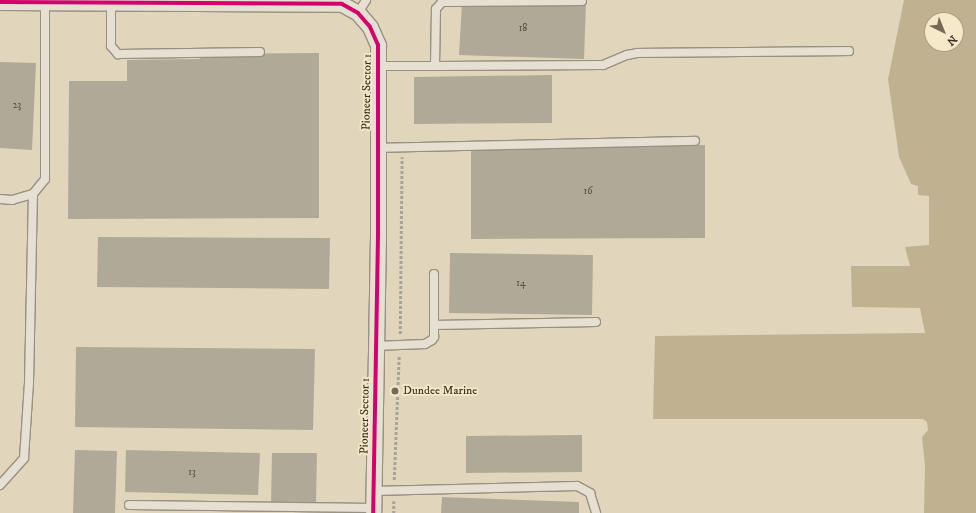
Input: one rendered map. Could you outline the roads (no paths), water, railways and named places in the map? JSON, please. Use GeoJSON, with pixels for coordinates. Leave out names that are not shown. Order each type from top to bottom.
{"type":"FeatureCollection","features":[{"type":"Feature","properties":{"kind":"street","name":"Pioneer Sector 1"},"geometry":{"type":"LineString","coordinates":[[0,2],[165,1],[342,4],[358,13],[370,27],[378,45],[378,236],[373,510]]}},
{"type":"Feature","properties":{"kind":"lane"},"geometry":{"type":"LineString","coordinates":[[358,13],[366,0]]}},
{"type":"Feature","properties":{"kind":"lane"},"geometry":{"type":"LineString","coordinates":[[435,66],[436,9],[442,2],[582,1]]}},
{"type":"Feature","properties":{"kind":"lane"},"geometry":{"type":"LineString","coordinates":[[0,485],[24,458],[29,384],[33,194],[44,179],[46,2]]}},
{"type":"Feature","properties":{"kind":"lane"},"geometry":{"type":"LineString","coordinates":[[111,2],[111,46],[118,54],[260,52]]}},
{"type":"Feature","properties":{"kind":"lane"},"geometry":{"type":"LineString","coordinates":[[378,66],[603,65],[627,55],[637,53],[849,52]]}},
{"type":"Feature","properties":{"kind":"lane"},"geometry":{"type":"LineString","coordinates":[[377,148],[695,141]]}},
{"type":"Feature","properties":{"kind":"lane"},"geometry":{"type":"LineString","coordinates":[[0,199],[12,200],[33,194]]}},
{"type":"Feature","properties":{"kind":"lane"},"geometry":{"type":"LineString","coordinates":[[375,346],[428,344],[434,337],[434,274]]}},
{"type":"Feature","properties":{"kind":"lane"},"geometry":{"type":"LineString","coordinates":[[434,326],[596,322]]}},
{"type":"Feature","properties":{"kind":"lane"},"geometry":{"type":"LineString","coordinates":[[373,491],[577,486],[590,493],[596,513]]}},
{"type":"Feature","properties":{"kind":"lane"},"geometry":{"type":"LineString","coordinates":[[129,505],[373,510]]}},
{"type":"Feature","properties":{"kind":"place","name":"Dundee Marine"},"geometry":{"type":"Point","coordinates":[395,391]}}]}
